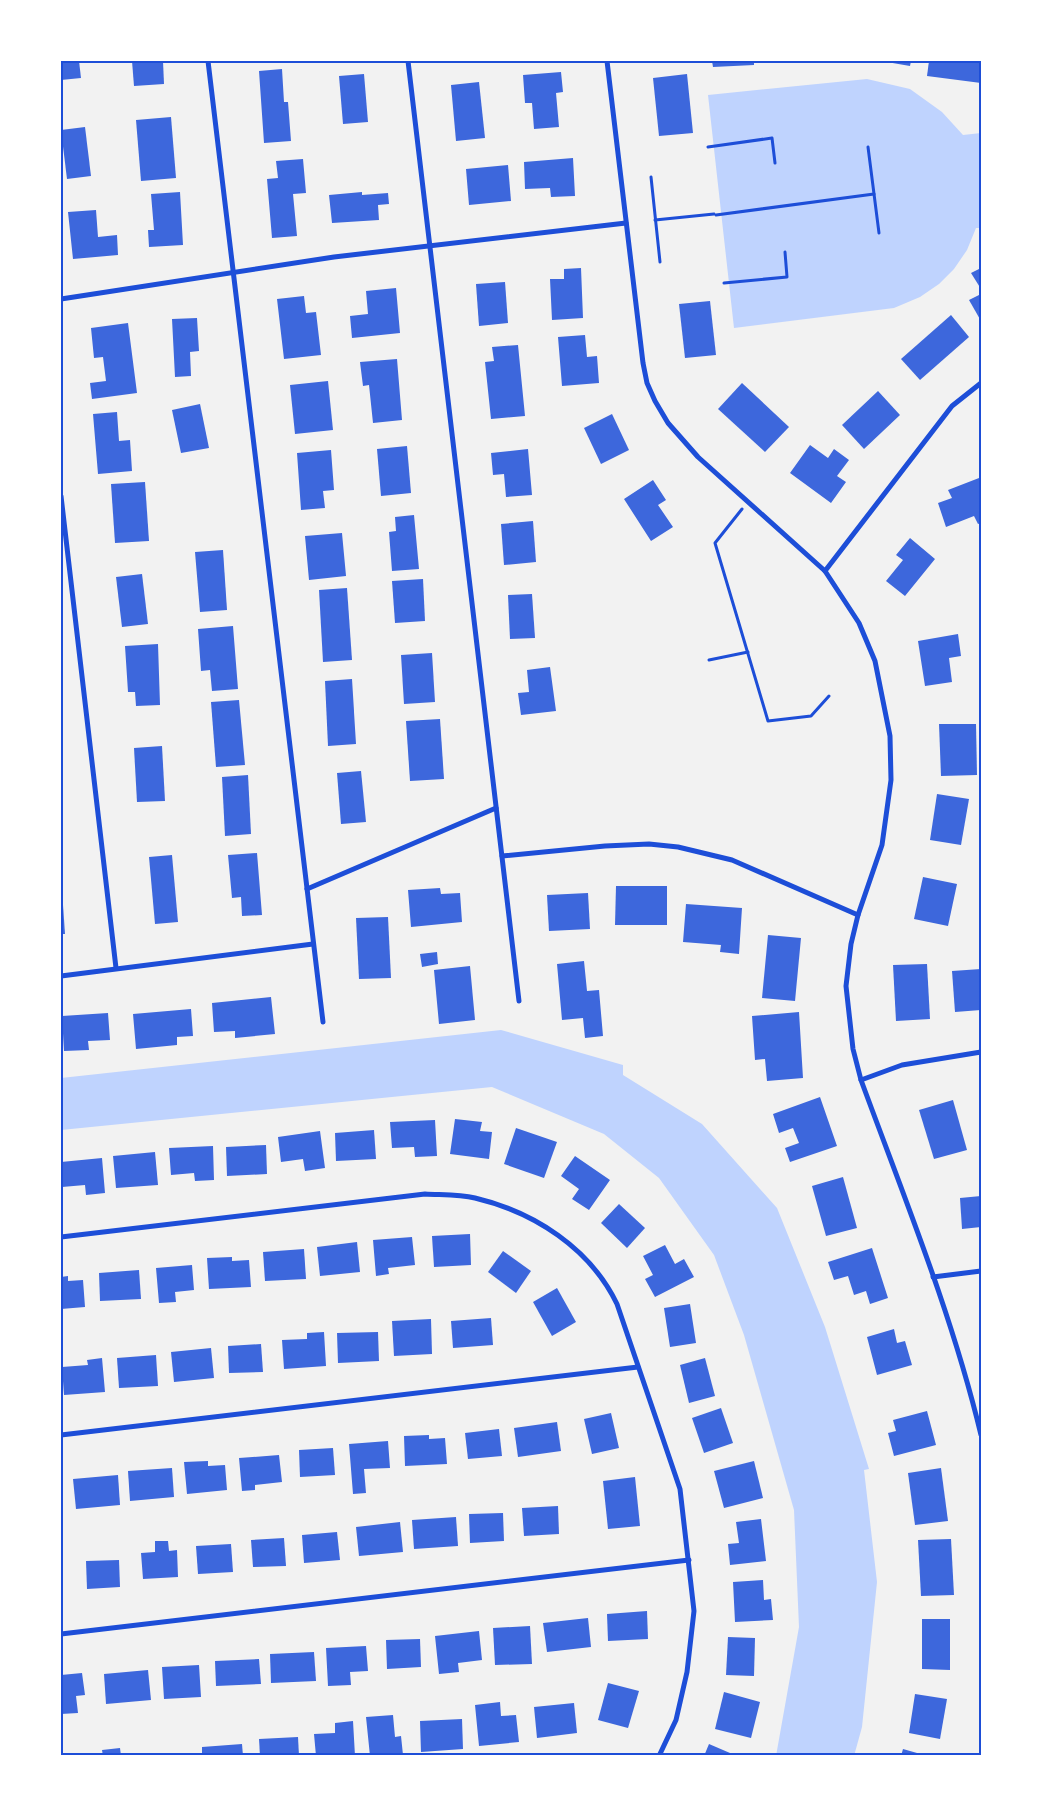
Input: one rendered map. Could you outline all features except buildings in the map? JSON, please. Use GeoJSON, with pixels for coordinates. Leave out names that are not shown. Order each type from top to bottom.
{"type":"FeatureCollection","features":[{"type":"Feature","properties":{"kind":"street"},"geometry":{"type":"LineString","coordinates":[[208,61],[322,1022]]}},
{"type":"Feature","properties":{"kind":"street"},"geometry":{"type":"LineString","coordinates":[[408,61],[519,1001]]}},
{"type":"Feature","properties":{"kind":"street"},"geometry":{"type":"LineString","coordinates":[[607,61],[647,383],[668,423],[681,440],[746,502],[825,571],[859,623],[875,661],[890,736],[891,780],[882,845],[858,915],[846,986],[853,1049],[861,1080],[933,1277],[970,1390],[981,1435]]}},
{"type":"Feature","properties":{"kind":"street"},"geometry":{"type":"LineString","coordinates":[[61,299],[334,257],[626,223]]}},
{"type":"Feature","properties":{"kind":"street"},"geometry":{"type":"LineString","coordinates":[[825,571],[952,406],[981,383]]}},
{"type":"Feature","properties":{"kind":"street"},"geometry":{"type":"LineString","coordinates":[[61,496],[116,968]]}},
{"type":"Feature","properties":{"kind":"street"},"geometry":{"type":"LineString","coordinates":[[307,890],[496,808]]}},
{"type":"Feature","properties":{"kind":"street"},"geometry":{"type":"LineString","coordinates":[[502,856],[605,846],[649,844],[678,847],[732,860],[858,915]]}},
{"type":"Feature","properties":{"kind":"street"},"geometry":{"type":"LineString","coordinates":[[61,976],[313,944]]}},
{"type":"Feature","properties":{"kind":"street"},"geometry":{"type":"LineString","coordinates":[[861,1080],[902,1065],[981,1052]]}},
{"type":"Feature","properties":{"kind":"street"},"geometry":{"type":"LineString","coordinates":[[61,1237],[425,1194],[473,1197],[508,1207],[535,1220],[562,1238],[589,1262],[611,1291],[680,1489],[694,1611],[687,1672],[676,1720],[659,1756]]}},
{"type":"Feature","properties":{"kind":"street"},"geometry":{"type":"LineString","coordinates":[[933,1277],[981,1271]]}},
{"type":"Feature","properties":{"kind":"street"},"geometry":{"type":"LineString","coordinates":[[61,1436],[638,1367]]}},
{"type":"Feature","properties":{"kind":"street"},"geometry":{"type":"LineString","coordinates":[[61,1634],[688,1560]]}},
{"type":"Feature","properties":{"kind":"path"},"geometry":{"type":"LineString","coordinates":[[708,147],[772,138],[774,163]]}},
{"type":"Feature","properties":{"kind":"path"},"geometry":{"type":"LineString","coordinates":[[868,146],[879,233]]}},
{"type":"Feature","properties":{"kind":"path"},"geometry":{"type":"LineString","coordinates":[[651,177],[660,262]]}},
{"type":"Feature","properties":{"kind":"path"},"geometry":{"type":"LineString","coordinates":[[656,220],[874,194]]}},
{"type":"Feature","properties":{"kind":"path"},"geometry":{"type":"LineString","coordinates":[[724,283],[787,277],[785,252]]}},
{"type":"Feature","properties":{"kind":"path"},"geometry":{"type":"LineString","coordinates":[[746,502],[715,542],[768,721],[811,716],[829,696]]}},
{"type":"Feature","properties":{"kind":"path"},"geometry":{"type":"LineString","coordinates":[[709,660],[748,652]]}},
{"type":"Feature","properties":{"kind":"water"},"geometry":{"type":"Polygon","coordinates":[[[867,79],[910,89],[942,112],[963,135],[981,133],[981,228],[976,228],[967,250],[954,269],[939,284],[920,297],[894,308],[734,328],[708,95],[867,79]]]}},
{"type":"Feature","properties":{"kind":"water"},"geometry":{"type":"Polygon","coordinates":[[[501,1030],[623,1065],[623,1075],[702,1124],[777,1208],[825,1327],[869,1469],[864,1470],[877,1582],[862,1727],[854,1756],[776,1756],[799,1627],[794,1510],[744,1335],[714,1255],[659,1178],[604,1134],[492,1087],[61,1130],[61,1078],[501,1030]]]}}]}
